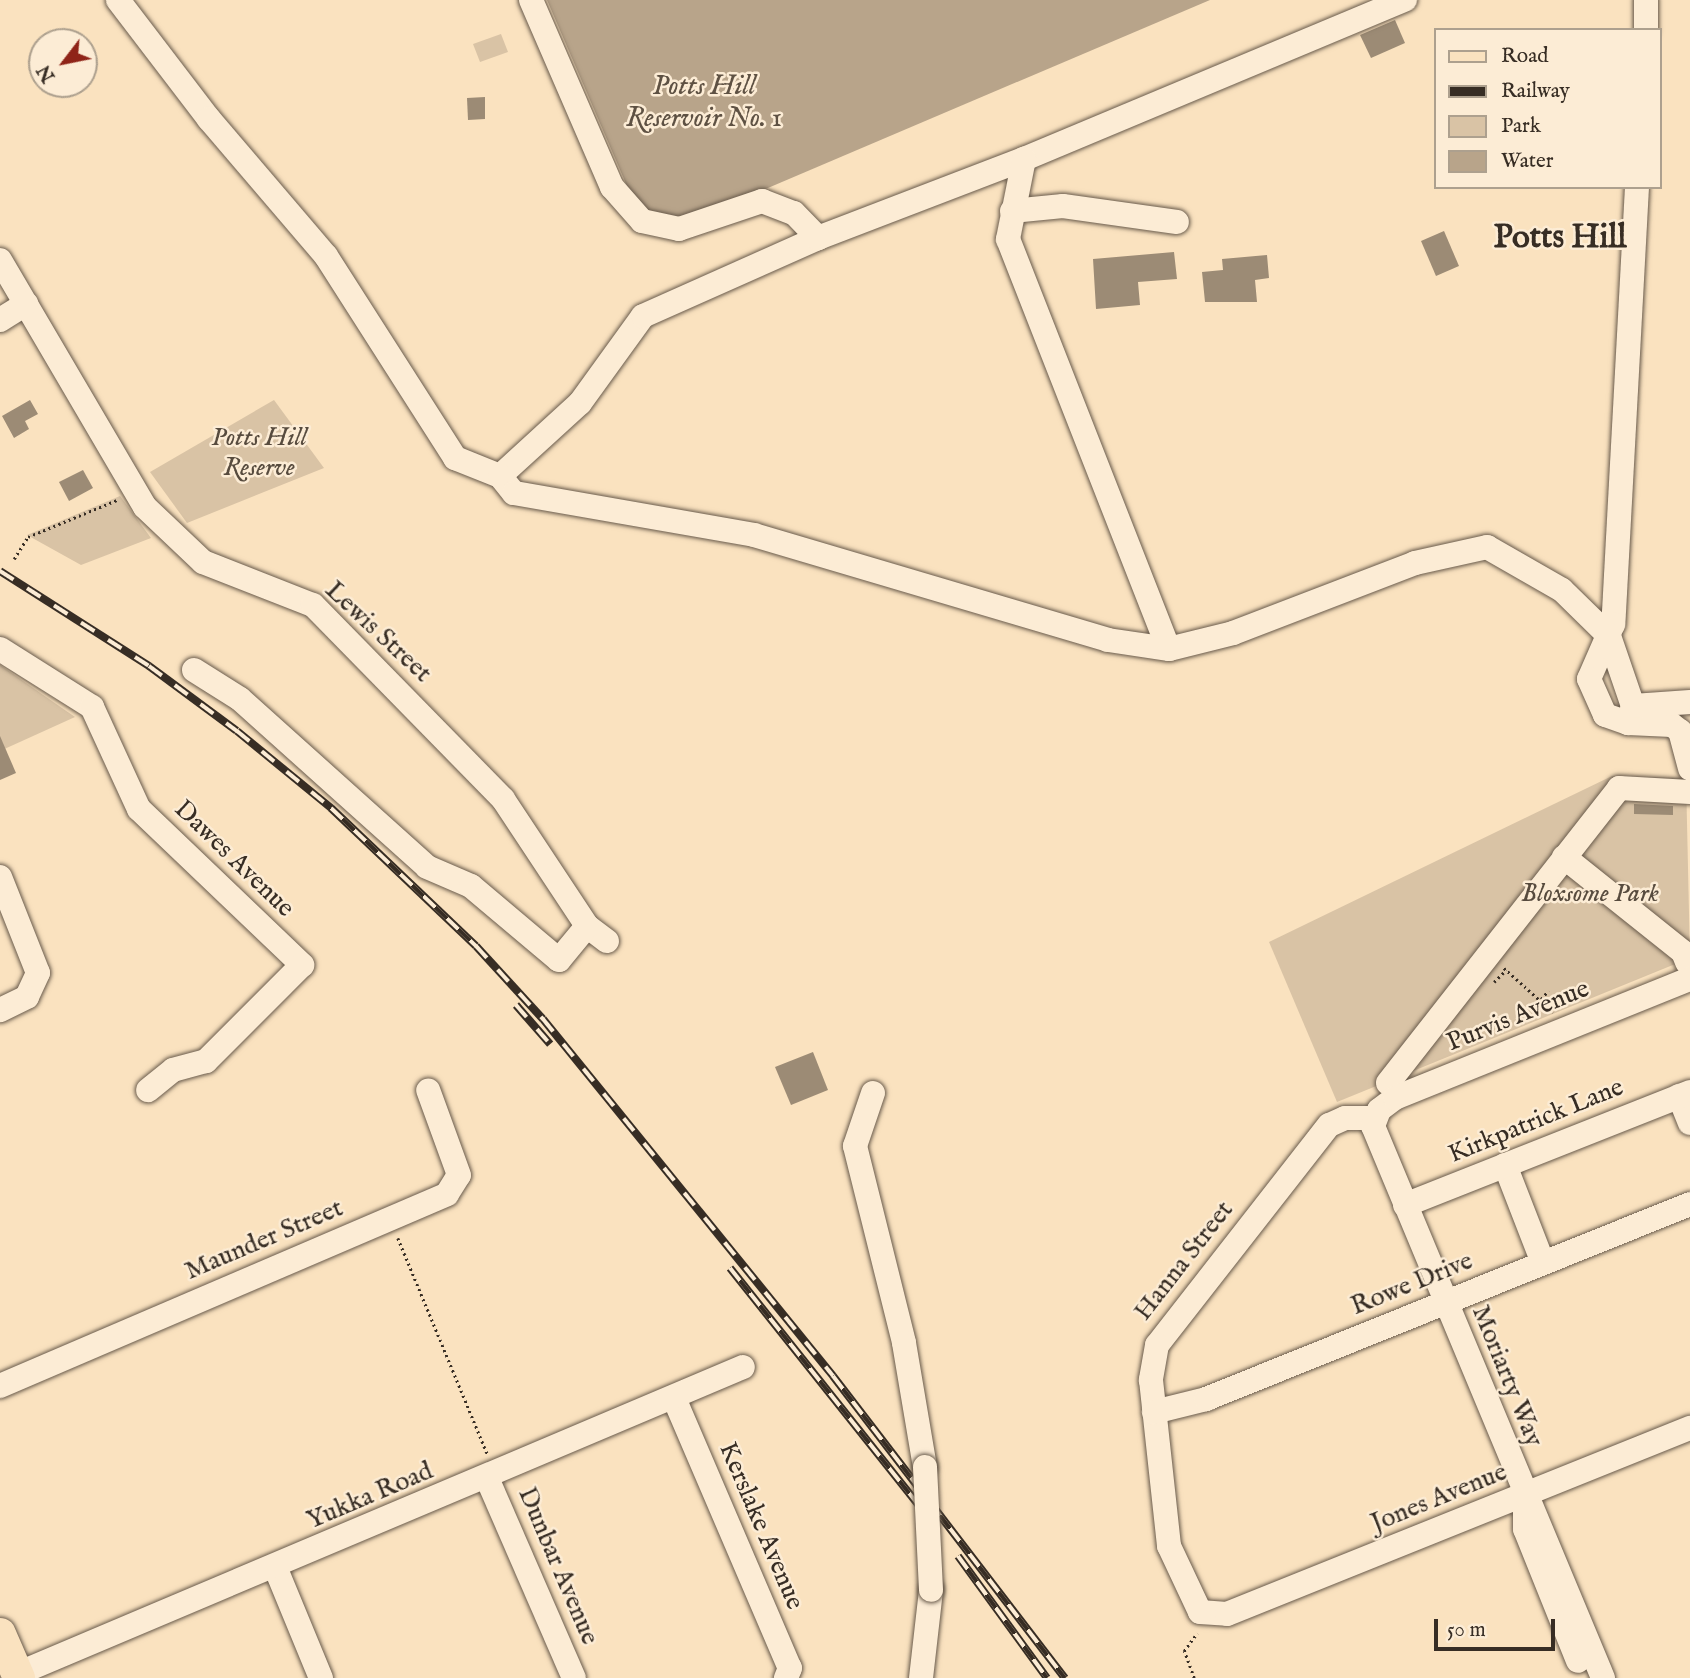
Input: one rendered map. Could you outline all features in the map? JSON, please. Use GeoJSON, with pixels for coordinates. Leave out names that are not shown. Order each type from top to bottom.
{"type":"FeatureCollection","features":[{"type":"Feature","properties":{"kind":"main road"},"geometry":{"type":"LineString","coordinates":[[0,1634],[18,1676]]}},
{"type":"Feature","properties":{"kind":"street"},"geometry":{"type":"LineString","coordinates":[[118,0],[209,119],[326,256],[455,458],[500,476],[514,493],[754,536],[1108,640],[1169,649],[1233,633],[1415,563],[1487,547],[1562,590],[1609,636]]}},
{"type":"Feature","properties":{"kind":"street"},"geometry":{"type":"LineString","coordinates":[[531,0],[612,187],[642,221],[679,229],[762,201],[794,213],[818,237]]}},
{"type":"Feature","properties":{"kind":"street"},"geometry":{"type":"LineString","coordinates":[[500,476],[580,403],[643,316],[818,237],[1024,159],[1361,9],[1405,0]]}},
{"type":"Feature","properties":{"kind":"street"},"geometry":{"type":"LineString","coordinates":[[1646,0],[1646,28]]}},
{"type":"Feature","properties":{"kind":"street"},"geometry":{"type":"LineString","coordinates":[[1024,159],[1009,239],[1169,649]]}},
{"type":"Feature","properties":{"kind":"street"},"geometry":{"type":"LineString","coordinates":[[1630,715],[1609,636],[1637,189]]}},
{"type":"Feature","properties":{"kind":"street"},"geometry":{"type":"LineString","coordinates":[[1013,211],[1063,206],[1177,222]]}},
{"type":"Feature","properties":{"kind":"street","name":"Lewis Street"},"geometry":{"type":"LineString","coordinates":[[0,260],[145,507],[203,562],[313,605],[369,658],[503,799],[587,926],[607,941]]}},
{"type":"Feature","properties":{"kind":"street"},"geometry":{"type":"LineString","coordinates":[[0,320],[26,304]]}},
{"type":"Feature","properties":{"kind":"street"},"geometry":{"type":"LineString","coordinates":[[1609,636],[1589,679],[1591,691],[1605,715],[1630,715],[1690,702]]}},
{"type":"Feature","properties":{"kind":"street","name":"Dawes Avenue"},"geometry":{"type":"LineString","coordinates":[[0,649],[92,707],[127,792],[139,809],[302,965],[206,1061],[173,1070],[148,1090]]}},
{"type":"Feature","properties":{"kind":"street"},"geometry":{"type":"LineString","coordinates":[[194,670],[240,699],[427,867],[471,886],[559,961],[587,926]]}},
{"type":"Feature","properties":{"kind":"street"},"geometry":{"type":"LineString","coordinates":[[1630,715],[1672,725],[1686,741],[1690,769]]}},
{"type":"Feature","properties":{"kind":"street"},"geometry":{"type":"LineString","coordinates":[[1388,1083],[1564,857],[1580,826],[1619,788],[1690,792]]}},
{"type":"Feature","properties":{"kind":"street"},"geometry":{"type":"LineString","coordinates":[[1564,857],[1683,952],[1689,970]]}},
{"type":"Feature","properties":{"kind":"street"},"geometry":{"type":"LineString","coordinates":[[0,877],[38,972],[27,997],[0,1010]]}},
{"type":"Feature","properties":{"kind":"street","name":"Purvis Avenue"},"geometry":{"type":"LineString","coordinates":[[1374,1118],[1395,1098],[1689,970]]}},
{"type":"Feature","properties":{"kind":"street","name":"Maunder Street"},"geometry":{"type":"LineString","coordinates":[[0,1386],[447,1194],[459,1175],[428,1090]]}},
{"type":"Feature","properties":{"kind":"street"},"geometry":{"type":"LineString","coordinates":[[873,1093],[855,1146],[904,1343],[925,1467],[931,1590],[920,1678]]}},
{"type":"Feature","properties":{"kind":"street"},"geometry":{"type":"LineString","coordinates":[[1685,1094],[1690,1123]]}},
{"type":"Feature","properties":{"kind":"street","name":"Kirkpatrick Lane"},"geometry":{"type":"LineString","coordinates":[[1405,1205],[1685,1094]]}},
{"type":"Feature","properties":{"kind":"street","name":"Hanna Street"},"geometry":{"type":"LineString","coordinates":[[1209,1616],[1193,1605],[1169,1546],[1151,1362],[1177,1315],[1329,1125],[1345,1118],[1374,1118]]}},
{"type":"Feature","properties":{"kind":"street","name":"Moriarty Way"},"geometry":{"type":"LineString","coordinates":[[1374,1118],[1376,1135],[1524,1498],[1542,1521],[1603,1678]]}},
{"type":"Feature","properties":{"kind":"street"},"geometry":{"type":"LineString","coordinates":[[1505,1165],[1543,1263]]}},
{"type":"Feature","properties":{"kind":"street","name":"Rowe Drive"},"geometry":{"type":"LineString","coordinates":[[1154,1412],[1196,1403],[1690,1204]]}},
{"type":"Feature","properties":{"kind":"street","name":"Yukka Road"},"geometry":{"type":"LineString","coordinates":[[18,1676],[276,1569],[743,1367]]}},
{"type":"Feature","properties":{"kind":"street","name":"Kerslake Avenue"},"geometry":{"type":"LineString","coordinates":[[674,1398],[790,1668],[786,1678]]}},
{"type":"Feature","properties":{"kind":"street","name":"Jones Avenue"},"geometry":{"type":"LineString","coordinates":[[1209,1616],[1227,1614],[1524,1498],[1690,1428]]}},
{"type":"Feature","properties":{"kind":"street","name":"Dunbar Avenue"},"geometry":{"type":"LineString","coordinates":[[491,1476],[574,1678]]}},
{"type":"Feature","properties":{"kind":"street","name":"Moriarty Way"},"geometry":{"type":"LineString","coordinates":[[1524,1498],[1525,1529],[1585,1678]]}},
{"type":"Feature","properties":{"kind":"street"},"geometry":{"type":"LineString","coordinates":[[276,1569],[321,1678]]}},
{"type":"Feature","properties":{"kind":"path"},"geometry":{"type":"LineString","coordinates":[[14,559],[28,537],[135,490]]}},
{"type":"Feature","properties":{"kind":"path"},"geometry":{"type":"LineString","coordinates":[[1486,954],[1541,999],[1554,1016]]}},
{"type":"Feature","properties":{"kind":"path"},"geometry":{"type":"LineString","coordinates":[[1541,999],[1548,990]]}},
{"type":"Feature","properties":{"kind":"path"},"geometry":{"type":"LineString","coordinates":[[390,1219],[491,1476]]}},
{"type":"Feature","properties":{"kind":"path"},"geometry":{"type":"LineString","coordinates":[[1194,1678],[1184,1651],[1209,1616]]}},
{"type":"Feature","properties":{"kind":"green space"},"geometry":{"type":"Polygon","coordinates":[[[501,34],[508,52],[480,62],[473,44],[501,34]]]}},
{"type":"Feature","properties":{"kind":"green space","name":"Potts Hill Reserve"},"geometry":{"type":"Polygon","coordinates":[[[274,400],[324,468],[187,523],[150,472],[274,400]]]}},
{"type":"Feature","properties":{"kind":"green space"},"geometry":{"type":"Polygon","coordinates":[[[120,496],[151,538],[81,565],[27,535],[120,496]]]}},
{"type":"Feature","properties":{"kind":"green space"},"geometry":{"type":"Polygon","coordinates":[[[0,665],[75,717],[0,751],[0,665]]]}},
{"type":"Feature","properties":{"kind":"green space","name":"Bloxsome Park"},"geometry":{"type":"Polygon","coordinates":[[[1612,776],[1686,778],[1690,958],[1337,1102],[1269,942],[1612,776]]]}},
{"type":"Feature","properties":{"kind":"water","name":"Potts Hill Reservoir No. 1"},"geometry":{"type":"Polygon","coordinates":[[[547,0],[1210,0],[690,221],[663,223],[633,200],[547,0]]]}},
{"type":"Feature","properties":{"kind":"building"},"geometry":{"type":"Polygon","coordinates":[[[1395,20],[1405,43],[1371,58],[1360,35],[1395,20]]]}},
{"type":"Feature","properties":{"kind":"building"},"geometry":{"type":"Polygon","coordinates":[[[485,97],[485,119],[468,120],[467,98],[485,97]]]}},
{"type":"Feature","properties":{"kind":"building"},"geometry":{"type":"Polygon","coordinates":[[[1444,231],[1459,266],[1436,276],[1421,241],[1444,231]]]}},
{"type":"Feature","properties":{"kind":"building"},"geometry":{"type":"Polygon","coordinates":[[[1174,252],[1177,279],[1138,282],[1140,305],[1096,309],[1093,259],[1174,252]]]}},
{"type":"Feature","properties":{"kind":"building"},"geometry":{"type":"Polygon","coordinates":[[[1267,255],[1269,278],[1255,280],[1257,302],[1205,302],[1202,272],[1223,270],[1222,259],[1267,255]]]}},
{"type":"Feature","properties":{"kind":"building"},"geometry":{"type":"Polygon","coordinates":[[[30,400],[38,414],[25,421],[29,429],[14,438],[2,416],[30,400]]]}},
{"type":"Feature","properties":{"kind":"building"},"geometry":{"type":"Polygon","coordinates":[[[83,470],[93,488],[69,501],[59,482],[83,470]]]}},
{"type":"Feature","properties":{"kind":"building"},"geometry":{"type":"Polygon","coordinates":[[[0,736],[16,773],[0,780],[0,736]]]}},
{"type":"Feature","properties":{"kind":"building"},"geometry":{"type":"Polygon","coordinates":[[[1634,804],[1673,806],[1673,815],[1634,814],[1634,804]]]}},
{"type":"Feature","properties":{"kind":"building"},"geometry":{"type":"Polygon","coordinates":[[[813,1052],[828,1090],[791,1105],[775,1067],[813,1052]]]}},
{"type":"Feature","properties":{"kind":"railway"},"geometry":{"type":"LineString","coordinates":[[0,571],[149,666],[237,731],[331,808],[476,946],[543,1019],[833,1376],[1065,1678]]}},
{"type":"Feature","properties":{"kind":"railway"},"geometry":{"type":"LineString","coordinates":[[516,1005],[550,1044]]}},
{"type":"Feature","properties":{"kind":"railway"},"geometry":{"type":"LineString","coordinates":[[730,1268],[922,1509]]}},
{"type":"Feature","properties":{"kind":"railway"},"geometry":{"type":"LineString","coordinates":[[958,1556],[1047,1678]]}},
{"type":"Feature","properties":{"kind":"district","name":"Potts Hill"},"geometry":{"type":"Point","coordinates":[1560,239]}}]}
